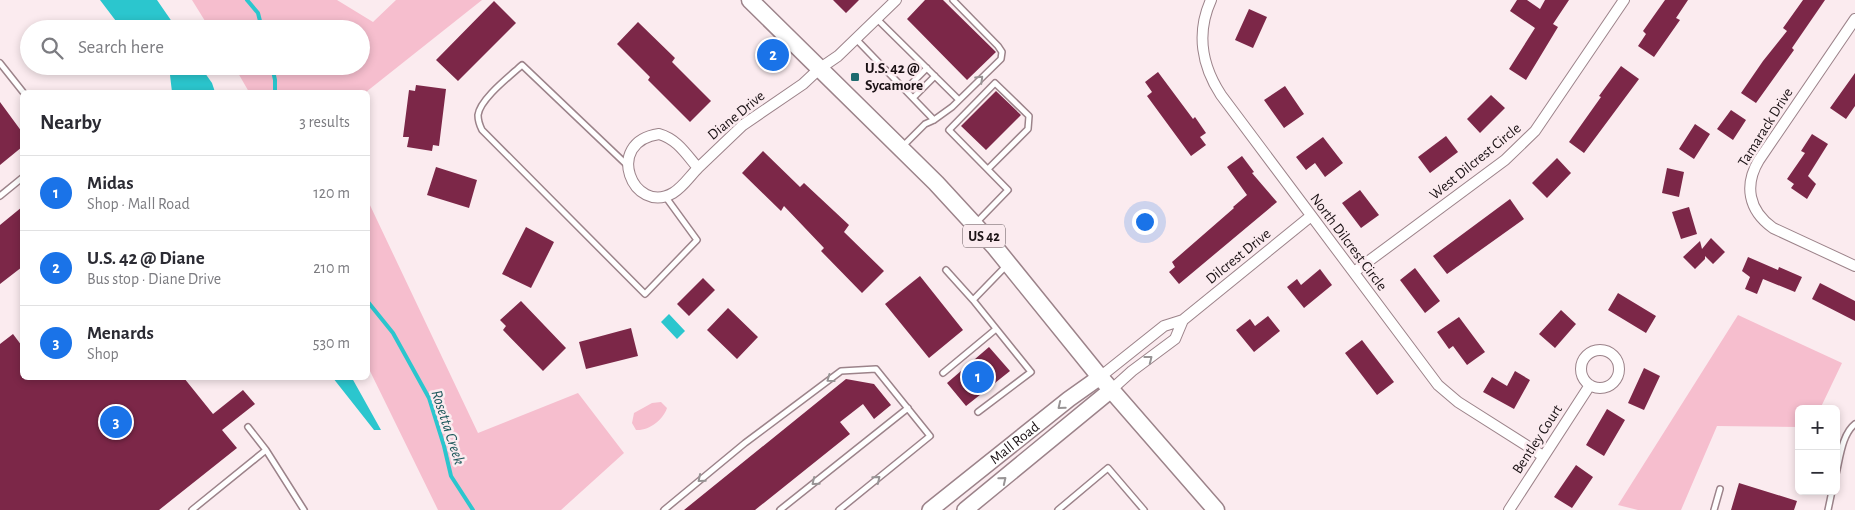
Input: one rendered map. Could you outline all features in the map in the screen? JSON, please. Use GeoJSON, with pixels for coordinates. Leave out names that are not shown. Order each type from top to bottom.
{"type":"FeatureCollection","features":[{"type":"Feature","properties":{"kind":"main road","name":"US 42"},"geometry":{"type":"LineString","coordinates":[[750,0],[901,149],[974,225],[1213,509]]}},
{"type":"Feature","properties":{"kind":"main road","name":"Mall Road"},"geometry":{"type":"LineString","coordinates":[[930,510],[1069,399],[1100,377]]}},
{"type":"Feature","properties":{"kind":"main road","name":"Mall Road"},"geometry":{"type":"LineString","coordinates":[[967,509],[1111,390]]}},
{"type":"Feature","properties":{"kind":"street","name":"Diane Drive"},"geometry":{"type":"LineString","coordinates":[[664,196],[678,189],[743,125],[838,56],[896,0]]}},
{"type":"Feature","properties":{"kind":"street","name":"North Dilcrest Circle"},"geometry":{"type":"LineString","coordinates":[[1211,0],[1204,22],[1202,50],[1211,80],[1438,386],[1458,402],[1543,456]]}},
{"type":"Feature","properties":{"kind":"street","name":"West Dilcrest Circle"},"geometry":{"type":"LineString","coordinates":[[1354,272],[1505,160],[1535,132],[1624,0]]}},
{"type":"Feature","properties":{"kind":"street","name":"Tamarack Drive"},"geometry":{"type":"LineString","coordinates":[[1855,19],[1756,165],[1750,179],[1750,193],[1755,208],[1765,222],[1773,228],[1855,266]]}},
{"type":"Feature","properties":{"kind":"street"},"geometry":{"type":"LineString","coordinates":[[664,196],[652,196],[639,189],[629,176],[627,166],[631,152],[640,141],[648,136],[658,134],[674,141],[698,168]]}},
{"type":"Feature","properties":{"kind":"street","name":"Dilcrest Drive"},"geometry":{"type":"LineString","coordinates":[[1100,377],[1164,326],[1183,320],[1311,216]]}},
{"type":"Feature","properties":{"kind":"street","name":"Dilcrest Drive"},"geometry":{"type":"LineString","coordinates":[[1111,390],[1175,339],[1183,320]]}},
{"type":"Feature","properties":{"kind":"street","name":"Bentley Court"},"geometry":{"type":"LineString","coordinates":[[1509,510],[1590,385]]}},
{"type":"Feature","properties":{"kind":"lane"},"geometry":{"type":"LineString","coordinates":[[901,149],[925,124],[934,120],[959,100],[1001,59],[1002,52],[998,46],[953,0]]}},
{"type":"Feature","properties":{"kind":"lane"},"geometry":{"type":"LineString","coordinates":[[877,19],[959,100]]}},
{"type":"Feature","properties":{"kind":"lane"},"geometry":{"type":"LineString","coordinates":[[856,39],[934,120]]}},
{"type":"Feature","properties":{"kind":"lane"},"geometry":{"type":"LineString","coordinates":[[0,63],[21,90]]}},
{"type":"Feature","properties":{"kind":"lane"},"geometry":{"type":"LineString","coordinates":[[627,166],[522,65],[490,95],[480,108],[478,116],[482,130],[645,294],[697,240],[664,196]]}},
{"type":"Feature","properties":{"kind":"lane"},"geometry":{"type":"LineString","coordinates":[[905,90],[927,68]]}},
{"type":"Feature","properties":{"kind":"lane"},"geometry":{"type":"LineString","coordinates":[[913,98],[935,76]]}},
{"type":"Feature","properties":{"kind":"lane"},"geometry":{"type":"LineString","coordinates":[[974,225],[1008,190],[949,130],[995,83],[1029,116],[1028,129],[988,169]]}},
{"type":"Feature","properties":{"kind":"lane"},"geometry":{"type":"LineString","coordinates":[[0,196],[20,180]]}},
{"type":"Feature","properties":{"kind":"lane"},"geometry":{"type":"LineString","coordinates":[[973,300],[1008,264]]}},
{"type":"Feature","properties":{"kind":"lane"},"geometry":{"type":"LineString","coordinates":[[946,270],[973,300],[1031,372],[978,412]]}},
{"type":"Feature","properties":{"kind":"lane"},"geometry":{"type":"LineString","coordinates":[[943,373],[996,329]]}},
{"type":"Feature","properties":{"kind":"lane"},"geometry":{"type":"LineString","coordinates":[[664,510],[745,442],[842,371],[876,369],[930,436],[839,510]]}},
{"type":"Feature","properties":{"kind":"lane"},"geometry":{"type":"LineString","coordinates":[[780,510],[908,408]]}},
{"type":"Feature","properties":{"kind":"lane"},"geometry":{"type":"LineString","coordinates":[[1840,458],[1845,438],[1850,428],[1855,424]]}},
{"type":"Feature","properties":{"kind":"lane"},"geometry":{"type":"LineString","coordinates":[[248,428],[266,450],[304,510]]}},
{"type":"Feature","properties":{"kind":"lane"},"geometry":{"type":"LineString","coordinates":[[192,510],[266,450]]}},
{"type":"Feature","properties":{"kind":"lane"},"geometry":{"type":"LineString","coordinates":[[1058,510],[1108,468],[1144,510]]}},
{"type":"Feature","properties":{"kind":"lane"},"geometry":{"type":"LineString","coordinates":[[1714,510],[1720,489]]}},
{"type":"Feature","properties":{"kind":"lane"},"geometry":{"type":"LineString","coordinates":[[1828,510],[1831,495]]}},
{"type":"Feature","properties":{"kind":"shaded area"},"geometry":{"type":"Polygon","coordinates":[[[192,0],[337,0],[370,20],[204,20],[192,0]]]}},
{"type":"Feature","properties":{"kind":"shaded area"},"geometry":{"type":"Polygon","coordinates":[[[396,0],[482,0],[369,90],[248,90],[239,75],[370,75],[370,20],[373,22],[396,0]]]}},
{"type":"Feature","properties":{"kind":"shaded area"},"geometry":{"type":"Polygon","coordinates":[[[370,205],[478,433],[578,393],[624,453],[561,510],[438,510],[370,371],[370,205]]]}},
{"type":"Feature","properties":{"kind":"shaded area"},"geometry":{"type":"Polygon","coordinates":[[[1738,315],[1842,363],[1822,405],[1795,405],[1795,427],[1717,426],[1681,510],[1638,510],[1618,505],[1738,315]]]}},
{"type":"Feature","properties":{"kind":"shaded area"},"geometry":{"type":"Polygon","coordinates":[[[661,402],[667,408],[662,417],[646,429],[636,430],[632,423],[634,413],[652,403],[661,402]]]}},
{"type":"Feature","properties":{"kind":"water"},"geometry":{"type":"Polygon","coordinates":[[[100,0],[157,0],[171,20],[115,20],[100,0]]]}},
{"type":"Feature","properties":{"kind":"water"},"geometry":{"type":"Polygon","coordinates":[[[170,75],[206,75],[214,90],[172,90],[170,75]]]}},
{"type":"Feature","properties":{"kind":"water"},"geometry":{"type":"Polygon","coordinates":[[[669,314],[685,331],[677,339],[661,322],[669,314]]]}},
{"type":"Feature","properties":{"kind":"water"},"geometry":{"type":"Polygon","coordinates":[[[335,380],[353,380],[381,430],[374,430],[335,380]]]}},
{"type":"Feature","properties":{"kind":"building"},"geometry":{"type":"Polygon","coordinates":[[[833,0],[859,0],[846,13],[833,0]]]}},
{"type":"Feature","properties":{"kind":"building"},"geometry":{"type":"Polygon","coordinates":[[[925,0],[943,0],[996,52],[967,80],[907,19],[925,0]]]}},
{"type":"Feature","properties":{"kind":"building"},"geometry":{"type":"Polygon","coordinates":[[[1517,0],[1527,0],[1540,9],[1545,0],[1569,0],[1553,24],[1558,27],[1526,80],[1509,69],[1535,28],[1510,11],[1517,0]]]}},
{"type":"Feature","properties":{"kind":"building"},"geometry":{"type":"Polygon","coordinates":[[[1665,0],[1688,0],[1676,18],[1680,20],[1654,57],[1638,46],[1646,34],[1643,31],[1665,0]]]}},
{"type":"Feature","properties":{"kind":"building"},"geometry":{"type":"Polygon","coordinates":[[[1803,0],[1825,0],[1792,48],[1794,50],[1756,103],[1741,93],[1787,31],[1783,28],[1803,0]]]}},
{"type":"Feature","properties":{"kind":"building"},"geometry":{"type":"Polygon","coordinates":[[[494,1],[516,23],[458,81],[436,60],[494,1]]]}},
{"type":"Feature","properties":{"kind":"building"},"geometry":{"type":"Polygon","coordinates":[[[1249,9],[1267,17],[1253,48],[1235,40],[1249,9]]]}},
{"type":"Feature","properties":{"kind":"building"},"geometry":{"type":"Polygon","coordinates":[[[638,22],[675,58],[672,62],[711,101],[690,122],[648,80],[650,77],[617,44],[638,22]]]}},
{"type":"Feature","properties":{"kind":"building"},"geometry":{"type":"Polygon","coordinates":[[[1621,66],[1639,79],[1584,153],[1569,142],[1621,66]]]}},
{"type":"Feature","properties":{"kind":"building"},"geometry":{"type":"Polygon","coordinates":[[[1158,72],[1193,119],[1195,117],[1206,133],[1200,137],[1206,145],[1191,156],[1147,96],[1152,92],[1145,82],[1158,72]]]}},
{"type":"Feature","properties":{"kind":"building"},"geometry":{"type":"Polygon","coordinates":[[[1855,73],[1855,106],[1846,119],[1830,108],[1855,73]]]}},
{"type":"Feature","properties":{"kind":"building"},"geometry":{"type":"Polygon","coordinates":[[[416,85],[446,89],[439,146],[433,145],[432,151],[407,147],[409,137],[403,137],[409,90],[415,91],[416,85]]]}},
{"type":"Feature","properties":{"kind":"building"},"geometry":{"type":"Polygon","coordinates":[[[1285,86],[1304,114],[1284,128],[1264,100],[1285,86]]]}},
{"type":"Feature","properties":{"kind":"building"},"geometry":{"type":"Polygon","coordinates":[[[996,91],[1021,115],[986,150],[961,126],[996,91]]]}},
{"type":"Feature","properties":{"kind":"building"},"geometry":{"type":"Polygon","coordinates":[[[1491,95],[1505,108],[1480,133],[1467,119],[1491,95]]]}},
{"type":"Feature","properties":{"kind":"building"},"geometry":{"type":"Polygon","coordinates":[[[0,102],[20,129],[20,149],[0,165],[0,102]]]}},
{"type":"Feature","properties":{"kind":"building"},"geometry":{"type":"Polygon","coordinates":[[[1731,110],[1746,120],[1733,140],[1717,129],[1731,110]]]}},
{"type":"Feature","properties":{"kind":"building"},"geometry":{"type":"Polygon","coordinates":[[[1695,124],[1710,134],[1694,159],[1679,149],[1695,124]]]}},
{"type":"Feature","properties":{"kind":"building"},"geometry":{"type":"Polygon","coordinates":[[[1812,134],[1828,144],[1808,176],[1816,184],[1807,199],[1791,188],[1794,184],[1787,179],[1805,153],[1801,151],[1812,134]]]}},
{"type":"Feature","properties":{"kind":"building"},"geometry":{"type":"Polygon","coordinates":[[[1446,136],[1458,152],[1430,173],[1418,157],[1446,136]]]}},
{"type":"Feature","properties":{"kind":"building"},"geometry":{"type":"Polygon","coordinates":[[[1323,137],[1343,163],[1325,177],[1315,163],[1306,170],[1296,157],[1323,137]]]}},
{"type":"Feature","properties":{"kind":"building"},"geometry":{"type":"Polygon","coordinates":[[[763,151],[800,187],[804,183],[849,225],[844,232],[884,271],[862,293],[821,251],[824,248],[784,206],[781,211],[742,173],[763,151]]]}},
{"type":"Feature","properties":{"kind":"building"},"geometry":{"type":"Polygon","coordinates":[[[1242,156],[1254,172],[1252,173],[1277,202],[1179,284],[1169,272],[1175,267],[1172,262],[1247,195],[1227,167],[1242,156]]]}},
{"type":"Feature","properties":{"kind":"building"},"geometry":{"type":"Polygon","coordinates":[[[1557,158],[1571,173],[1547,198],[1532,183],[1557,158]]]}},
{"type":"Feature","properties":{"kind":"building"},"geometry":{"type":"Polygon","coordinates":[[[436,167],[477,180],[469,208],[427,195],[436,167]]]}},
{"type":"Feature","properties":{"kind":"building"},"geometry":{"type":"Polygon","coordinates":[[[1667,168],[1684,172],[1679,197],[1662,193],[1667,168]]]}},
{"type":"Feature","properties":{"kind":"building"},"geometry":{"type":"Polygon","coordinates":[[[1360,190],[1379,215],[1361,228],[1342,203],[1360,190]]]}},
{"type":"Feature","properties":{"kind":"building"},"geometry":{"type":"Polygon","coordinates":[[[1510,199],[1524,219],[1447,274],[1433,256],[1510,199]]]}},
{"type":"Feature","properties":{"kind":"building"},"geometry":{"type":"Polygon","coordinates":[[[1689,207],[1697,234],[1681,239],[1672,212],[1689,207]]]}},
{"type":"Feature","properties":{"kind":"building"},"geometry":{"type":"Polygon","coordinates":[[[20,209],[20,269],[0,284],[0,225],[20,209]]]}},
{"type":"Feature","properties":{"kind":"building"},"geometry":{"type":"Polygon","coordinates":[[[526,227],[554,242],[531,288],[502,274],[526,227]]]}},
{"type":"Feature","properties":{"kind":"building"},"geometry":{"type":"Polygon","coordinates":[[[1711,238],[1725,252],[1713,264],[1705,256],[1705,259],[1695,269],[1683,257],[1700,241],[1702,249],[1711,238]]]}},
{"type":"Feature","properties":{"kind":"building"},"geometry":{"type":"Polygon","coordinates":[[[1748,257],[1778,270],[1779,267],[1802,277],[1795,292],[1763,279],[1757,294],[1745,289],[1750,277],[1742,271],[1748,257]]]}},
{"type":"Feature","properties":{"kind":"building"},"geometry":{"type":"Polygon","coordinates":[[[1415,268],[1440,301],[1425,313],[1400,280],[1415,268]]]}},
{"type":"Feature","properties":{"kind":"building"},"geometry":{"type":"Polygon","coordinates":[[[1320,269],[1332,285],[1304,308],[1287,287],[1297,279],[1301,285],[1320,269]]]}},
{"type":"Feature","properties":{"kind":"building"},"geometry":{"type":"Polygon","coordinates":[[[920,276],[963,330],[929,358],[885,304],[920,276]]]}},
{"type":"Feature","properties":{"kind":"building"},"geometry":{"type":"Polygon","coordinates":[[[703,278],[715,290],[689,316],[677,304],[703,278]]]}},
{"type":"Feature","properties":{"kind":"building"},"geometry":{"type":"Polygon","coordinates":[[[1820,283],[1855,301],[1855,321],[1812,299],[1820,283]]]}},
{"type":"Feature","properties":{"kind":"building"},"geometry":{"type":"Polygon","coordinates":[[[1618,293],[1656,316],[1646,333],[1608,310],[1618,293]]]}},
{"type":"Feature","properties":{"kind":"building"},"geometry":{"type":"Polygon","coordinates":[[[521,301],[566,348],[543,371],[503,330],[506,326],[500,320],[521,301]]]}},
{"type":"Feature","properties":{"kind":"building"},"geometry":{"type":"Polygon","coordinates":[[[728,308],[758,337],[737,359],[707,330],[728,308]]]}},
{"type":"Feature","properties":{"kind":"building"},"geometry":{"type":"Polygon","coordinates":[[[1561,310],[1576,324],[1555,348],[1539,334],[1561,310]]]}},
{"type":"Feature","properties":{"kind":"building"},"geometry":{"type":"Polygon","coordinates":[[[1268,316],[1280,331],[1254,352],[1236,330],[1250,319],[1255,326],[1268,316]]]}},
{"type":"Feature","properties":{"kind":"building"},"geometry":{"type":"Polygon","coordinates":[[[1459,317],[1485,352],[1467,365],[1453,346],[1449,349],[1437,332],[1459,317]]]}},
{"type":"Feature","properties":{"kind":"building"},"geometry":{"type":"Polygon","coordinates":[[[631,328],[638,356],[586,369],[579,342],[631,328]]]}},
{"type":"Feature","properties":{"kind":"building"},"geometry":{"type":"Polygon","coordinates":[[[13,334],[20,343],[20,380],[186,380],[213,414],[243,390],[255,404],[222,430],[237,448],[159,510],[0,510],[0,344],[13,334]]]}},
{"type":"Feature","properties":{"kind":"building"},"geometry":{"type":"Polygon","coordinates":[[[1362,340],[1394,382],[1377,395],[1345,353],[1362,340]]]}},
{"type":"Feature","properties":{"kind":"building"},"geometry":{"type":"Polygon","coordinates":[[[989,347],[1010,371],[966,406],[947,383],[989,347]]]}},
{"type":"Feature","properties":{"kind":"building"},"geometry":{"type":"Polygon","coordinates":[[[1644,368],[1660,376],[1644,410],[1628,403],[1644,368]]]}},
{"type":"Feature","properties":{"kind":"building"},"geometry":{"type":"Polygon","coordinates":[[[1515,371],[1530,380],[1514,409],[1483,392],[1492,377],[1507,386],[1515,371]]]}},
{"type":"Feature","properties":{"kind":"building"},"geometry":{"type":"Polygon","coordinates":[[[846,379],[874,384],[891,405],[874,419],[863,404],[840,422],[850,434],[755,510],[684,510],[846,379]]]}},
{"type":"Feature","properties":{"kind":"building"},"geometry":{"type":"Polygon","coordinates":[[[1607,409],[1625,420],[1604,456],[1586,445],[1607,409]]]}},
{"type":"Feature","properties":{"kind":"building"},"geometry":{"type":"Polygon","coordinates":[[[1576,465],[1593,477],[1572,508],[1554,497],[1576,465]]]}},
{"type":"Feature","properties":{"kind":"building"},"geometry":{"type":"Polygon","coordinates":[[[1739,483],[1797,501],[1794,510],[1731,510],[1739,483]]]}},
{"type":"Feature","properties":{"kind":"waterway","name":"Rosetta Creek"},"geometry":{"type":"LineString","coordinates":[[247,0],[258,13],[260,20]]}},
{"type":"Feature","properties":{"kind":"waterway","name":"Rosetta Creek"},"geometry":{"type":"LineString","coordinates":[[274,75],[275,90]]}},
{"type":"Feature","properties":{"kind":"waterway","name":"Rosetta Creek"},"geometry":{"type":"LineString","coordinates":[[370,304],[393,333],[429,398],[451,476],[473,510]]}},
{"type":"Feature","properties":{"kind":"place","name":"U.S. 42 @ Diane"},"geometry":{"type":"Point","coordinates":[773,55]}},
{"type":"Feature","properties":{"kind":"place","name":"U.S. 42 @ Sycamore"},"geometry":{"type":"Point","coordinates":[855,77]}},
{"type":"Feature","properties":{"kind":"place","name":"Midas"},"geometry":{"type":"Point","coordinates":[978,377]}},
{"type":"Feature","properties":{"kind":"place","name":"Menards"},"geometry":{"type":"Point","coordinates":[116,422]}}]}
